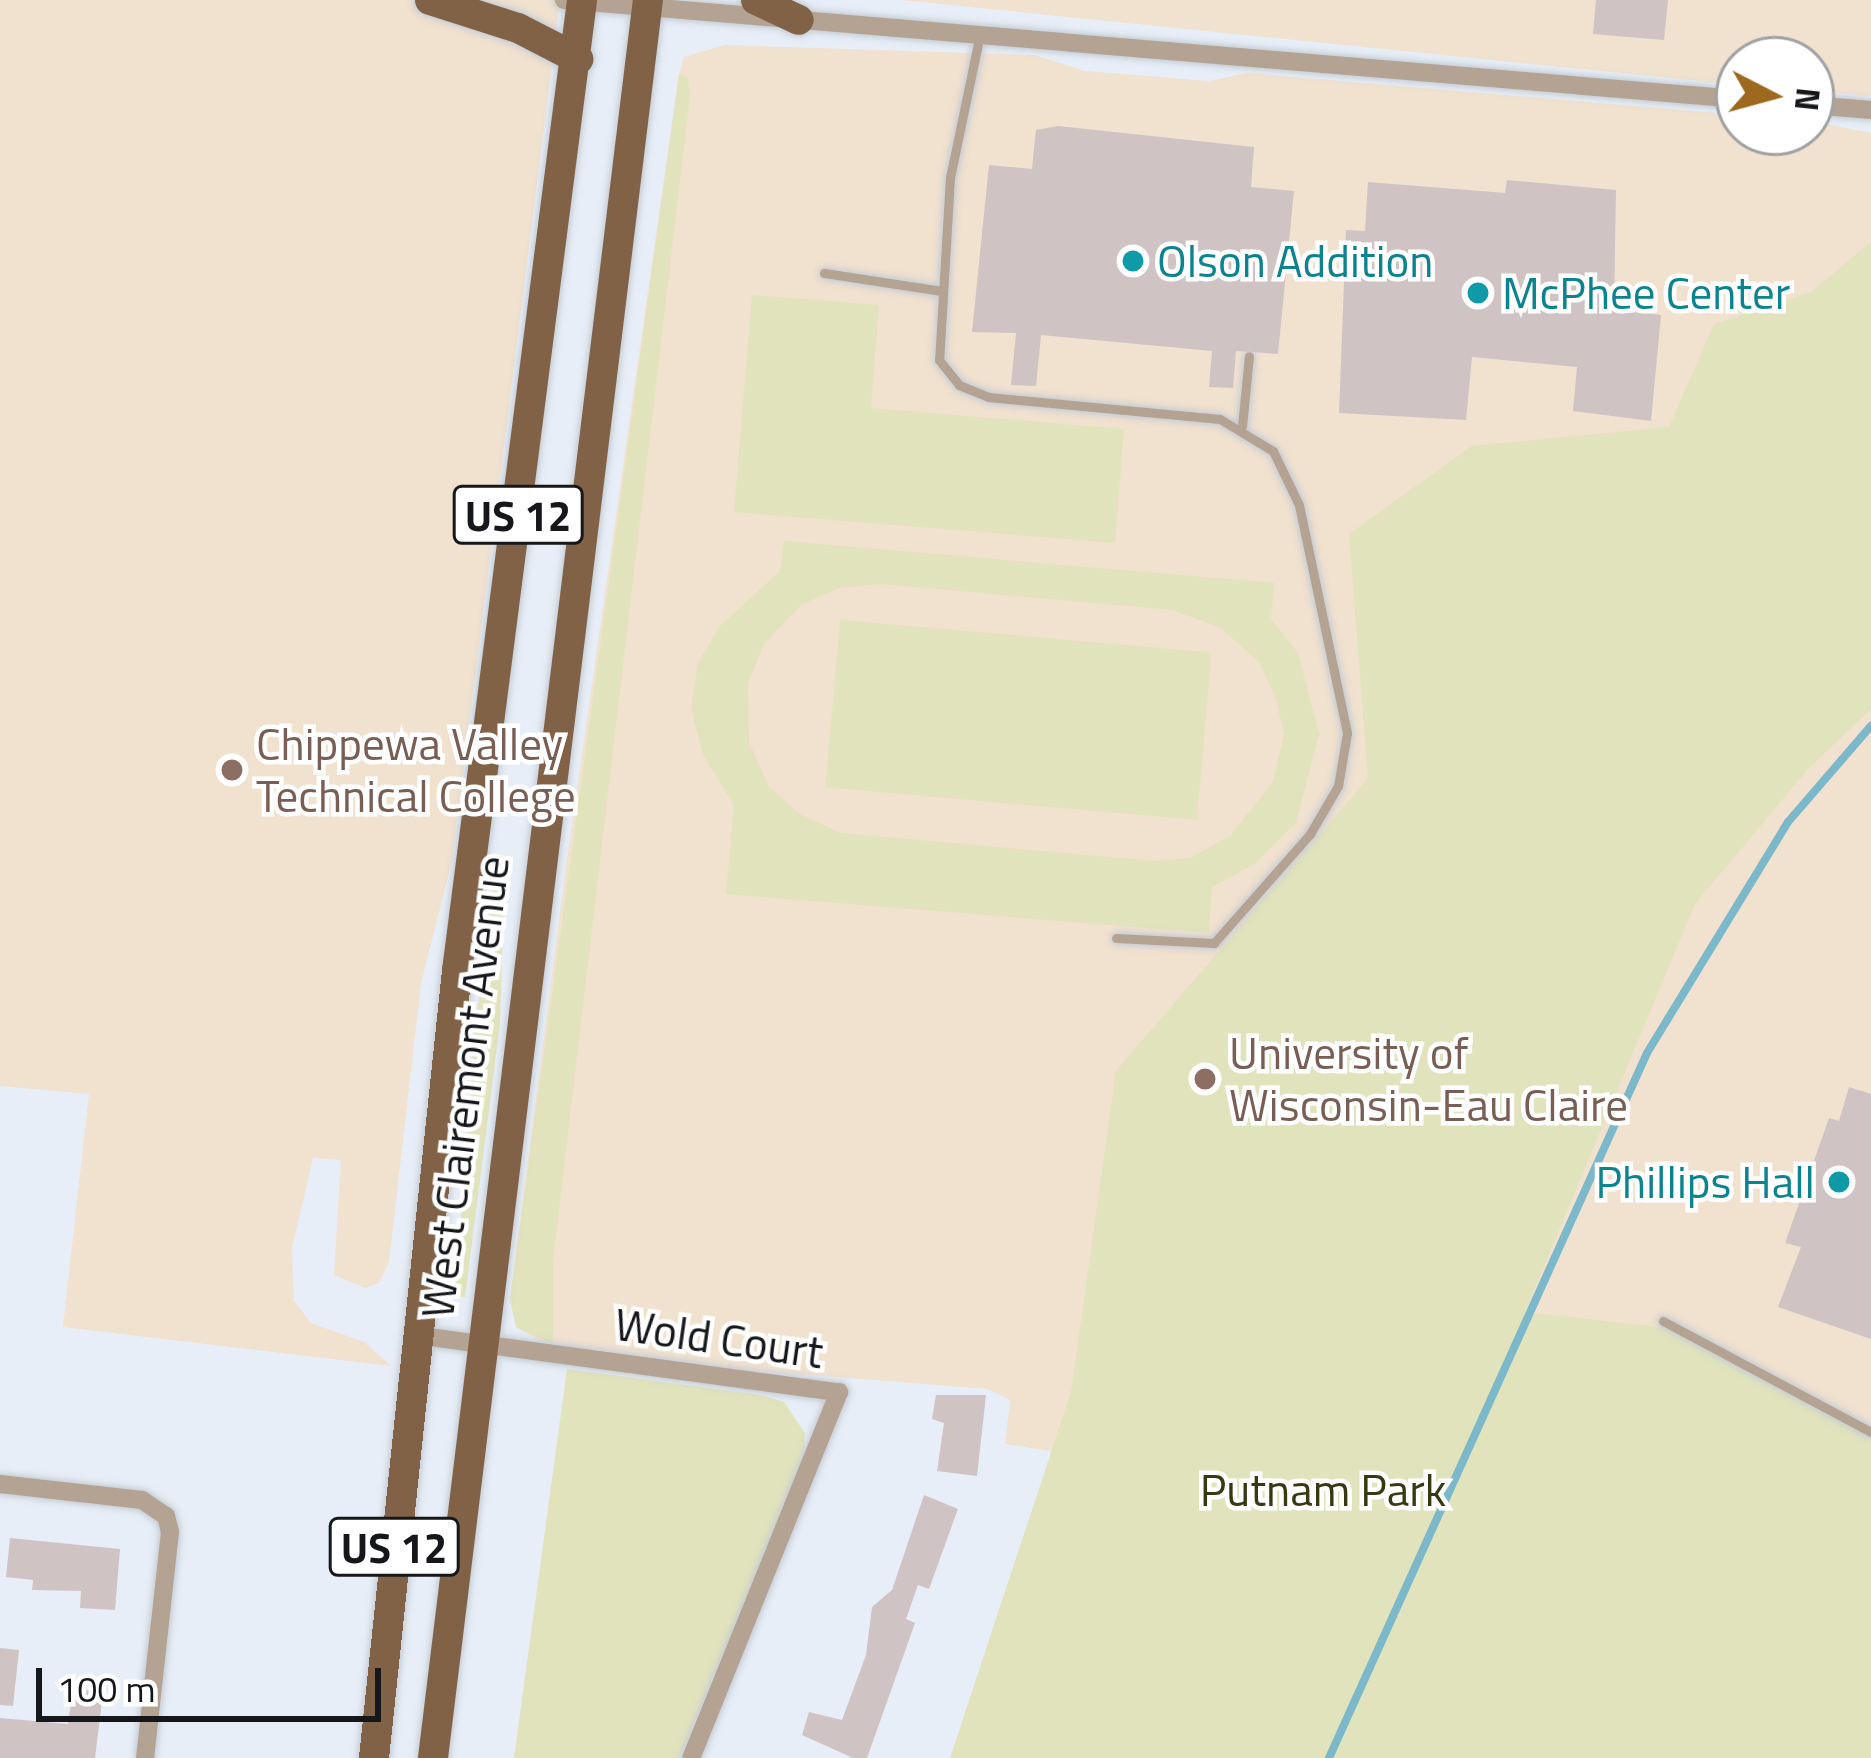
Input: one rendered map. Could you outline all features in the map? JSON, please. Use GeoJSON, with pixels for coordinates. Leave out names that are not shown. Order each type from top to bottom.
{"type":"FeatureCollection","features":[{"type":"Feature","properties":{"kind":"main road"},"geometry":{"type":"LineString","coordinates":[[430,0],[518,28],[578,58]]}},
{"type":"Feature","properties":{"kind":"main road"},"geometry":{"type":"LineString","coordinates":[[756,0],[799,10]]}},
{"type":"Feature","properties":{"kind":"main road","name":"West Clairemont Avenue"},"geometry":{"type":"LineString","coordinates":[[374,1758],[415,1335],[578,58],[576,1]]}},
{"type":"Feature","properties":{"kind":"main road","name":"West Clairemont Avenue"},"geometry":{"type":"LineString","coordinates":[[433,1758],[478,1343],[645,3]]}},
{"type":"Feature","properties":{"kind":"street"},"geometry":{"type":"LineString","coordinates":[[576,1],[799,10],[980,32],[1715,96]]}},
{"type":"Feature","properties":{"kind":"street"},"geometry":{"type":"LineString","coordinates":[[1835,107],[1871,110]]}},
{"type":"Feature","properties":{"kind":"street","name":"Wold Court"},"geometry":{"type":"LineString","coordinates":[[415,1335],[838,1392],[691,1758]]}},
{"type":"Feature","properties":{"kind":"street"},"geometry":{"type":"LineString","coordinates":[[0,1484],[142,1500],[166,1516],[170,1532],[145,1758]]}},
{"type":"Feature","properties":{"kind":"lane"},"geometry":{"type":"LineString","coordinates":[[980,32],[950,177],[939,360],[974,393],[1242,426],[1290,474],[1347,753],[1310,834],[1214,943],[1116,938]]}},
{"type":"Feature","properties":{"kind":"lane"},"geometry":{"type":"LineString","coordinates":[[824,273],[940,291]]}},
{"type":"Feature","properties":{"kind":"lane"},"geometry":{"type":"LineString","coordinates":[[1242,426],[1249,356]]}},
{"type":"Feature","properties":{"kind":"lane"},"geometry":{"type":"LineString","coordinates":[[1663,1321],[1695,1331],[1871,1432]]}},
{"type":"Feature","properties":{"kind":"shaded area","name":"Chippewa Valley Technical College"},"geometry":{"type":"Polygon","coordinates":[[[0,0],[560,0],[452,861],[421,983],[389,1262],[379,1283],[365,1288],[334,1275],[341,1160],[313,1158],[292,1248],[294,1301],[311,1323],[364,1342],[391,1366],[63,1327],[89,1094],[0,1086],[0,0]]]}},
{"type":"Feature","properties":{"kind":"shaded area"},"geometry":{"type":"Polygon","coordinates":[[[901,0],[1871,0],[1871,96],[1835,93],[1835,36],[1715,36],[1715,83],[901,0]]]}},
{"type":"Feature","properties":{"kind":"shaded area","name":"University of Wisconsin-Eau Claire"},"geometry":{"type":"Polygon","coordinates":[[[724,45],[1035,55],[1085,71],[1208,81],[1248,73],[1715,113],[1715,156],[1835,156],[1835,126],[1871,133],[1871,1758],[1052,1451],[1005,1444],[1010,1400],[988,1389],[732,1369],[541,1342],[516,1327],[510,1299],[567,859],[684,57],[724,45]]]}},
{"type":"Feature","properties":{"kind":"green space"},"geometry":{"type":"Polygon","coordinates":[[[679,74],[688,78],[690,96],[553,1261],[553,1344],[516,1327],[510,1299],[679,74]]]}},
{"type":"Feature","properties":{"kind":"green space","name":"Putnam Park"},"geometry":{"type":"Polygon","coordinates":[[[1871,242],[1871,709],[1808,769],[1695,904],[1525,1312],[1695,1331],[1871,1432],[1871,1758],[950,1758],[1071,1392],[1116,1071],[1368,778],[1349,534],[1472,446],[1669,427],[1714,324],[1811,292],[1871,242]]]}},
{"type":"Feature","properties":{"kind":"green space"},"geometry":{"type":"Polygon","coordinates":[[[752,295],[879,305],[871,408],[1124,429],[1115,543],[734,512],[752,295]]]}},
{"type":"Feature","properties":{"kind":"green space"},"geometry":{"type":"Polygon","coordinates":[[[784,541],[1274,583],[1271,619],[1298,653],[1319,734],[1296,823],[1255,864],[1212,887],[1209,933],[726,894],[734,805],[703,755],[691,708],[698,663],[719,627],[780,571],[784,541]],[[881,584],[840,588],[802,604],[764,644],[748,683],[749,742],[769,787],[801,815],[841,833],[1154,861],[1190,858],[1230,836],[1273,782],[1284,735],[1277,702],[1260,663],[1221,628],[1173,610],[881,584]]]}},
{"type":"Feature","properties":{"kind":"green space"},"geometry":{"type":"Polygon","coordinates":[[[840,620],[1212,653],[1197,820],[825,787],[840,620]]]}},
{"type":"Feature","properties":{"kind":"green space"},"geometry":{"type":"Polygon","coordinates":[[[497,854],[505,855],[500,1024],[465,1297],[455,1297],[474,1039],[497,854]]]}},
{"type":"Feature","properties":{"kind":"green space"},"geometry":{"type":"Polygon","coordinates":[[[567,1369],[761,1395],[784,1402],[805,1433],[804,1455],[680,1758],[514,1758],[567,1369]]]}},
{"type":"Feature","properties":{"kind":"building"},"geometry":{"type":"Polygon","coordinates":[[[1596,0],[1668,0],[1664,40],[1593,34],[1596,0]]]}},
{"type":"Feature","properties":{"kind":"building","name":"Olson Addition"},"geometry":{"type":"Polygon","coordinates":[[[1058,126],[1254,147],[1251,187],[1294,191],[1278,354],[1236,351],[1233,388],[1209,387],[1212,351],[1041,335],[1036,386],[1011,385],[1016,333],[972,332],[989,165],[1032,169],[1036,130],[1058,126]]]}},
{"type":"Feature","properties":{"kind":"building","name":"McPhee Center"},"geometry":{"type":"Polygon","coordinates":[[[1507,180],[1616,190],[1614,310],[1661,315],[1651,421],[1573,411],[1577,367],[1472,357],[1466,420],[1339,413],[1346,230],[1365,231],[1368,182],[1505,193],[1507,180]]]}},
{"type":"Feature","properties":{"kind":"building","name":"Phillips Hall"},"geometry":{"type":"Polygon","coordinates":[[[1849,1087],[1871,1094],[1871,1339],[1778,1307],[1801,1247],[1785,1243],[1829,1118],[1839,1121],[1849,1087]]]}},
{"type":"Feature","properties":{"kind":"building"},"geometry":{"type":"Polygon","coordinates":[[[936,1395],[986,1395],[977,1476],[937,1471],[944,1423],[932,1419],[936,1395]]]}},
{"type":"Feature","properties":{"kind":"building"},"geometry":{"type":"Polygon","coordinates":[[[924,1495],[958,1509],[929,1589],[918,1585],[906,1619],[915,1623],[867,1758],[853,1758],[802,1735],[809,1712],[842,1720],[866,1655],[872,1607],[892,1590],[924,1495]]]}},
{"type":"Feature","properties":{"kind":"building"},"geometry":{"type":"Polygon","coordinates":[[[10,1538],[120,1549],[115,1610],[80,1608],[81,1591],[32,1590],[33,1580],[6,1577],[10,1538]]]}},
{"type":"Feature","properties":{"kind":"building"},"geometry":{"type":"Polygon","coordinates":[[[0,1648],[19,1650],[13,1706],[0,1705],[0,1648]]]}},
{"type":"Feature","properties":{"kind":"building"},"geometry":{"type":"Polygon","coordinates":[[[73,1688],[103,1693],[95,1758],[0,1758],[0,1718],[68,1724],[73,1688]]]}},
{"type":"Feature","properties":{"kind":"waterway"},"geometry":{"type":"LineString","coordinates":[[1329,1758],[1647,1053],[1788,822],[1871,726]]}},
{"type":"Feature","properties":{"kind":"place","name":"Olson Addition"},"geometry":{"type":"Point","coordinates":[1133,261]}},
{"type":"Feature","properties":{"kind":"place","name":"McPhee Center"},"geometry":{"type":"Point","coordinates":[1478,293]}},
{"type":"Feature","properties":{"kind":"place","name":"Chippewa Valley Technical College"},"geometry":{"type":"Point","coordinates":[232,770]}},
{"type":"Feature","properties":{"kind":"place","name":"University of Wisconsin-Eau Claire"},"geometry":{"type":"Point","coordinates":[1205,1079]}},
{"type":"Feature","properties":{"kind":"place","name":"Phillips Hall"},"geometry":{"type":"Point","coordinates":[1839,1182]}}]}
